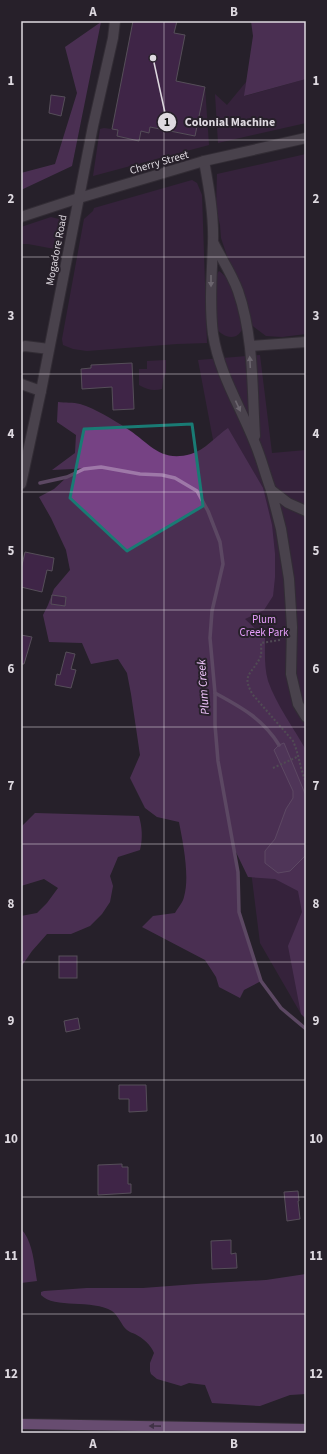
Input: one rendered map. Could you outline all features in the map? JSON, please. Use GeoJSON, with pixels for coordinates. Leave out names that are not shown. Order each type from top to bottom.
{"type":"FeatureCollection","features":[{"type":"Feature","properties":{"kind":"main road"},"geometry":{"type":"LineString","coordinates":[[21,1424],[306,1428]]}},
{"type":"Feature","properties":{"kind":"street","name":"Mogadore Road"},"geometry":{"type":"LineString","coordinates":[[21,484],[41,391],[93,126],[113,38],[115,21]]}},
{"type":"Feature","properties":{"kind":"street","name":"Cherry Street"},"geometry":{"type":"LineString","coordinates":[[21,217],[204,161],[306,138]]}},
{"type":"Feature","properties":{"kind":"street"},"geometry":{"type":"LineString","coordinates":[[204,161],[210,193],[213,242],[211,263],[213,333],[218,360],[255,443],[271,490],[281,529],[289,579],[291,674],[298,704],[306,717]]}},
{"type":"Feature","properties":{"kind":"street"},"geometry":{"type":"LineString","coordinates":[[213,242],[238,290],[250,346],[255,443]]}},
{"type":"Feature","properties":{"kind":"street"},"geometry":{"type":"LineString","coordinates":[[250,346],[306,342]]}},
{"type":"Feature","properties":{"kind":"street"},"geometry":{"type":"LineString","coordinates":[[21,347],[25,346],[49,349]]}},
{"type":"Feature","properties":{"kind":"street"},"geometry":{"type":"LineString","coordinates":[[21,384],[41,391]]}},
{"type":"Feature","properties":{"kind":"street"},"geometry":{"type":"LineString","coordinates":[[271,490],[288,503],[306,512]]}},
{"type":"Feature","properties":{"kind":"path"},"geometry":{"type":"LineString","coordinates":[[291,639],[261,642],[260,658],[247,676],[247,681],[252,695],[294,741],[300,768],[306,782]]}},
{"type":"Feature","properties":{"kind":"path"},"geometry":{"type":"LineString","coordinates":[[273,768],[298,757]]}},
{"type":"Feature","properties":{"kind":"highlighted area"},"geometry":{"type":"Polygon","coordinates":[[[192,424],[203,506],[127,551],[70,498],[84,429],[192,424]]]}},
{"type":"Feature","properties":{"kind":"green space"},"geometry":{"type":"Polygon","coordinates":[[[306,79],[306,123],[218,143],[215,94],[227,105],[246,82],[245,96],[306,79]]]}},
{"type":"Feature","properties":{"kind":"green space"},"geometry":{"type":"Polygon","coordinates":[[[205,87],[209,145],[93,176],[100,129],[104,128],[118,130],[117,136],[139,141],[141,131],[149,133],[150,127],[194,136],[205,87]]]}},
{"type":"Feature","properties":{"kind":"green space"},"geometry":{"type":"Polygon","coordinates":[[[306,154],[306,334],[282,337],[266,336],[250,324],[235,272],[227,256],[221,238],[216,208],[217,174],[306,154]]]}},
{"type":"Feature","properties":{"kind":"green space"},"geometry":{"type":"Polygon","coordinates":[[[192,180],[197,183],[202,195],[207,343],[87,351],[73,349],[63,345],[62,339],[84,219],[93,211],[94,208],[192,180]]]}},
{"type":"Feature","properties":{"kind":"green space"},"geometry":{"type":"Polygon","coordinates":[[[51,217],[59,219],[65,225],[65,235],[60,250],[21,244],[21,227],[51,217]]]}},
{"type":"Feature","properties":{"kind":"green space"},"geometry":{"type":"Polygon","coordinates":[[[219,271],[224,275],[232,289],[239,314],[242,329],[237,336],[233,337],[222,334],[216,328],[215,277],[219,271]]]}},
{"type":"Feature","properties":{"kind":"green space","name":"Plum Creek Park"},"geometry":{"type":"Polygon","coordinates":[[[260,355],[272,453],[306,450],[306,1017],[301,1014],[260,943],[220,623],[237,567],[198,360],[260,355]]]}},
{"type":"Feature","properties":{"kind":"green space"},"geometry":{"type":"Polygon","coordinates":[[[166,360],[166,372],[162,389],[150,390],[139,385],[139,369],[147,369],[147,361],[166,360]]]}},
{"type":"Feature","properties":{"kind":"shaded area"},"geometry":{"type":"Polygon","coordinates":[[[251,21],[306,21],[306,79],[244,96],[253,36],[251,21]]]}},
{"type":"Feature","properties":{"kind":"shaded area"},"geometry":{"type":"Polygon","coordinates":[[[101,22],[72,166],[21,190],[21,173],[55,164],[77,93],[65,47],[101,22]]]}},
{"type":"Feature","properties":{"kind":"shaded area"},"geometry":{"type":"Polygon","coordinates":[[[58,402],[80,404],[98,411],[126,428],[155,450],[171,456],[180,456],[196,452],[228,428],[263,488],[272,525],[275,554],[273,596],[264,610],[245,619],[265,638],[265,665],[271,690],[306,750],[306,1019],[301,1014],[288,946],[302,912],[298,891],[275,879],[248,877],[233,846],[238,872],[239,912],[261,981],[244,990],[240,998],[219,987],[216,977],[205,960],[142,927],[153,916],[175,913],[182,903],[186,889],[184,850],[179,822],[157,817],[145,808],[130,778],[140,755],[127,673],[118,659],[91,664],[82,643],[49,642],[43,615],[54,589],[70,570],[66,550],[39,497],[54,489],[67,477],[84,469],[92,468],[52,470],[75,453],[76,435],[57,422],[58,402]]]}},
{"type":"Feature","properties":{"kind":"shaded area"},"geometry":{"type":"Polygon","coordinates":[[[284,743],[306,796],[306,855],[290,871],[278,873],[265,863],[265,851],[275,839],[286,809],[293,798],[293,791],[274,750],[279,745],[284,743]]]}},
{"type":"Feature","properties":{"kind":"shaded area"},"geometry":{"type":"Polygon","coordinates":[[[35,813],[139,816],[142,841],[140,850],[118,857],[110,876],[113,886],[110,902],[102,914],[90,926],[71,934],[47,934],[32,951],[21,967],[21,916],[37,913],[47,903],[58,888],[44,879],[21,886],[21,827],[35,813]]]}},
{"type":"Feature","properties":{"kind":"shaded area"},"geometry":{"type":"Polygon","coordinates":[[[21,1229],[31,1246],[37,1281],[21,1283],[21,1229]]]}},
{"type":"Feature","properties":{"kind":"shaded area"},"geometry":{"type":"Polygon","coordinates":[[[306,1274],[306,1394],[290,1395],[260,1406],[212,1403],[205,1385],[189,1383],[181,1386],[157,1379],[151,1374],[150,1371],[150,1363],[154,1353],[151,1347],[141,1338],[127,1330],[112,1311],[95,1305],[55,1302],[41,1295],[41,1292],[44,1291],[87,1288],[143,1288],[266,1280],[306,1274]]]}},
{"type":"Feature","properties":{"kind":"building"},"geometry":{"type":"Polygon","coordinates":[[[133,21],[177,21],[174,33],[185,35],[176,81],[205,87],[195,136],[150,127],[149,133],[141,131],[139,141],[117,136],[118,130],[112,129],[133,21]]]}},
{"type":"Feature","properties":{"kind":"building"},"geometry":{"type":"Polygon","coordinates":[[[51,95],[65,97],[61,116],[49,113],[51,95]]]}},
{"type":"Feature","properties":{"kind":"building"},"geometry":{"type":"Polygon","coordinates":[[[132,363],[134,409],[113,410],[112,387],[82,389],[81,369],[91,368],[91,365],[132,363]]]}},
{"type":"Feature","properties":{"kind":"building"},"geometry":{"type":"Polygon","coordinates":[[[25,552],[54,558],[52,571],[47,570],[42,592],[21,587],[21,569],[25,552]]]}},
{"type":"Feature","properties":{"kind":"building"},"geometry":{"type":"Polygon","coordinates":[[[52,595],[66,597],[65,606],[51,604],[52,595]]]}},
{"type":"Feature","properties":{"kind":"building"},"geometry":{"type":"Polygon","coordinates":[[[21,635],[32,637],[24,664],[21,664],[21,635]]]}},
{"type":"Feature","properties":{"kind":"building"},"geometry":{"type":"Polygon","coordinates":[[[66,652],[75,654],[71,669],[76,670],[71,688],[55,685],[57,674],[60,675],[66,652]]]}},
{"type":"Feature","properties":{"kind":"building"},"geometry":{"type":"Polygon","coordinates":[[[59,956],[77,956],[77,978],[59,978],[59,956]]]}},
{"type":"Feature","properties":{"kind":"building"},"geometry":{"type":"Polygon","coordinates":[[[78,1018],[80,1029],[66,1032],[64,1021],[78,1018]]]}},
{"type":"Feature","properties":{"kind":"building"},"geometry":{"type":"Polygon","coordinates":[[[119,1085],[146,1085],[147,1111],[129,1112],[129,1099],[119,1099],[119,1085]]]}},
{"type":"Feature","properties":{"kind":"building"},"geometry":{"type":"Polygon","coordinates":[[[122,1164],[122,1167],[128,1167],[128,1184],[131,1184],[131,1193],[98,1195],[98,1165],[122,1164]]]}},
{"type":"Feature","properties":{"kind":"building"},"geometry":{"type":"Polygon","coordinates":[[[298,1191],[300,1219],[287,1221],[284,1192],[298,1191]]]}},
{"type":"Feature","properties":{"kind":"building"},"geometry":{"type":"Polygon","coordinates":[[[231,1240],[231,1254],[236,1253],[237,1268],[212,1269],[211,1241],[231,1240]]]}},
{"type":"Feature","properties":{"kind":"waterway","name":"Plum Creek"},"geometry":{"type":"LineString","coordinates":[[40,483],[67,477],[84,469],[101,467],[140,474],[162,475],[175,478],[197,491],[208,511],[220,542],[223,564],[212,611],[210,638],[215,693],[215,725],[218,761],[238,872],[239,912],[261,981],[281,1008],[306,1029]]}},
{"type":"Feature","properties":{"kind":"waterway"},"geometry":{"type":"LineString","coordinates":[[215,693],[251,714],[266,728],[279,745]]}},
{"type":"Feature","properties":{"kind":"place","name":"Colonial Machine"},"geometry":{"type":"Point","coordinates":[153,58]}}]}
